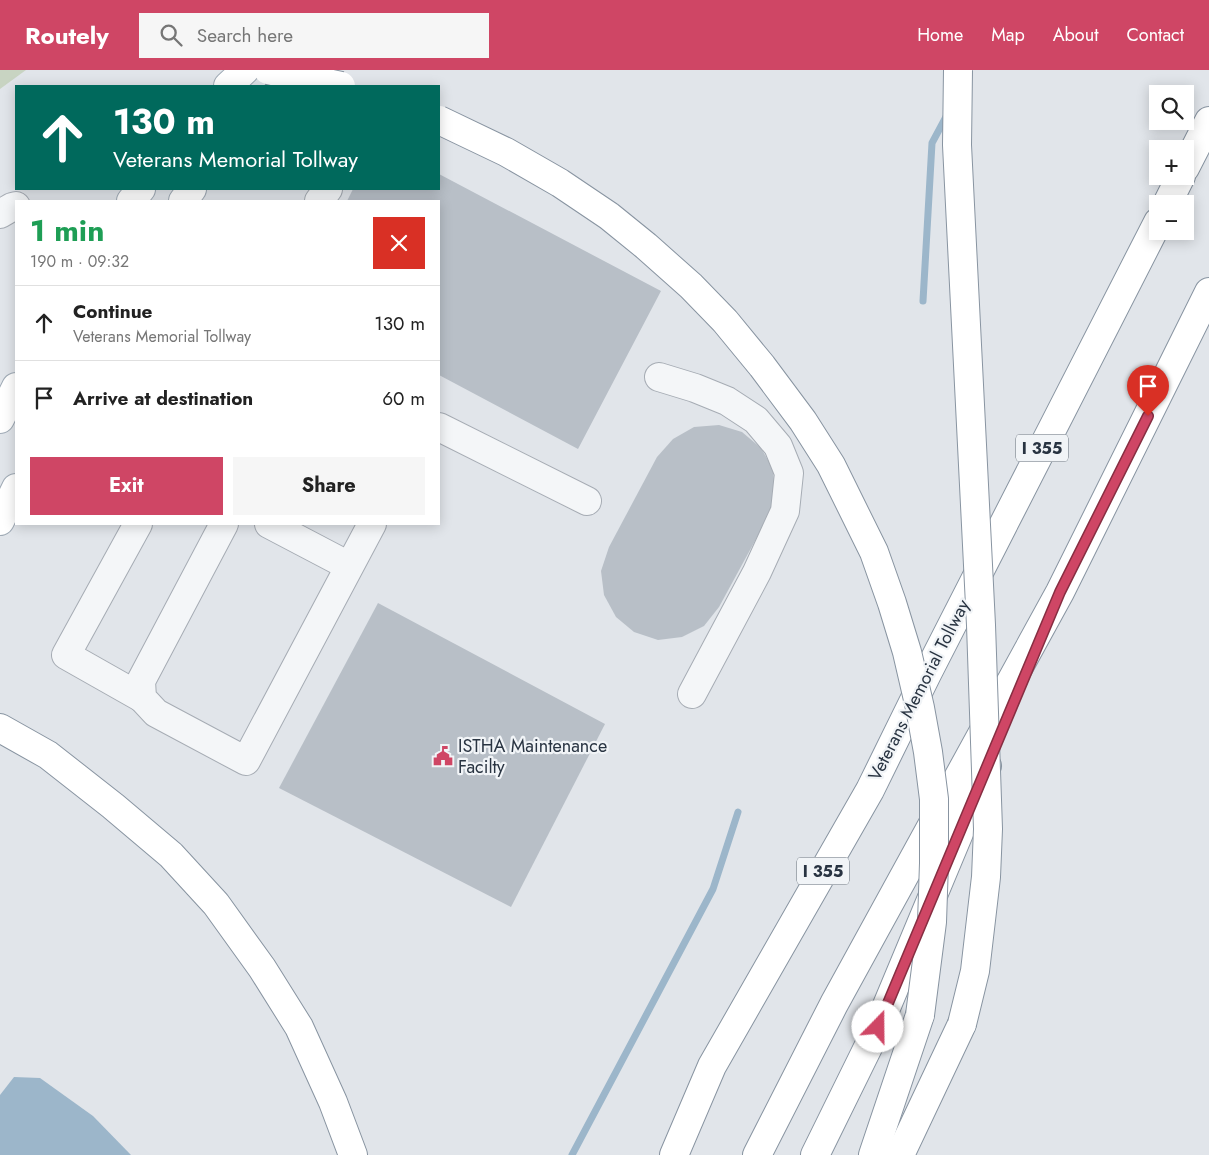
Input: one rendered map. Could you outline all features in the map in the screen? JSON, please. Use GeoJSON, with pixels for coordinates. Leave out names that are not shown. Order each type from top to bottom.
{"type":"FeatureCollection","features":[{"type":"Feature","properties":{"kind":"main road"},"geometry":{"type":"LineString","coordinates":[[229,85],[245,70]]}},
{"type":"Feature","properties":{"kind":"main road"},"geometry":{"type":"LineString","coordinates":[[268,70],[336,85]]}},
{"type":"Feature","properties":{"kind":"main road"},"geometry":{"type":"LineString","coordinates":[[287,85],[305,70]]}},
{"type":"Feature","properties":{"kind":"main road"},"geometry":{"type":"LineString","coordinates":[[900,1155],[962,1024],[975,971],[986,877],[988,829],[981,625],[957,144],[958,70]]}},
{"type":"Feature","properties":{"kind":"main road"},"geometry":{"type":"LineString","coordinates":[[440,120],[506,152],[560,183],[609,216],[691,286],[725,321],[798,413],[831,465],[874,552],[892,603],[920,708],[934,799],[934,872],[932,922],[920,1014],[873,1155]]}},
{"type":"Feature","properties":{"kind":"main road"},"geometry":{"type":"LineString","coordinates":[[1194,150],[1209,121]]}},
{"type":"Feature","properties":{"kind":"main road"},"geometry":{"type":"LineString","coordinates":[[132,200],[140,190]]}},
{"type":"Feature","properties":{"kind":"main road","name":"Veterans Memorial Tollway"},"geometry":{"type":"LineString","coordinates":[[674,1155],[712,1066],[870,790],[922,682],[1149,240]]}},
{"type":"Feature","properties":{"kind":"main road"},"geometry":{"type":"LineString","coordinates":[[758,1155],[839,996],[1060,592],[1209,292]]}},
{"type":"Feature","properties":{"kind":"main road"},"geometry":{"type":"LineString","coordinates":[[0,419],[15,389]]}},
{"type":"Feature","properties":{"kind":"main road"},"geometry":{"type":"LineString","coordinates":[[0,521],[15,490]]}},
{"type":"Feature","properties":{"kind":"main road"},"geometry":{"type":"LineString","coordinates":[[815,1155],[878,1027],[1060,592]]}},
{"type":"Feature","properties":{"kind":"main road"},"geometry":{"type":"LineString","coordinates":[[0,728],[48,755],[113,806],[170,855],[216,904],[262,968],[299,1027],[333,1102],[353,1155]]}},
{"type":"Feature","properties":{"kind":"main road"},"geometry":{"type":"LineString","coordinates":[[661,1155],[712,1066]]}},
{"type":"Feature","properties":{"kind":"lane"},"geometry":{"type":"LineString","coordinates":[[0,214],[15,206]]}},
{"type":"Feature","properties":{"kind":"lane"},"geometry":{"type":"LineString","coordinates":[[659,377],[695,388],[726,401],[756,420],[778,446],[789,474],[785,511],[757,572],[692,694]]}},
{"type":"Feature","properties":{"kind":"lane"},"geometry":{"type":"LineString","coordinates":[[440,428],[587,501]]}},
{"type":"Feature","properties":{"kind":"lane"},"geometry":{"type":"LineString","coordinates":[[137,525],[66,655],[142,698],[156,712],[246,760],[371,525]]}},
{"type":"Feature","properties":{"kind":"lane"},"geometry":{"type":"LineString","coordinates":[[142,698],[141,681],[223,525]]}},
{"type":"Feature","properties":{"kind":"lane"},"geometry":{"type":"LineString","coordinates":[[271,525],[349,566]]}},
{"type":"Feature","properties":{"kind":"green space"},"geometry":{"type":"Polygon","coordinates":[[[0,70],[26,70],[0,89],[0,70]]]}},
{"type":"Feature","properties":{"kind":"water"},"geometry":{"type":"Polygon","coordinates":[[[14,1077],[40,1078],[93,1116],[131,1155],[0,1155],[0,1095],[14,1077]]]}},
{"type":"Feature","properties":{"kind":"building"},"geometry":{"type":"Polygon","coordinates":[[[440,175],[661,291],[578,449],[440,376],[440,200],[348,200],[352,190],[440,190],[440,175]]]}},
{"type":"Feature","properties":{"kind":"building"},"geometry":{"type":"Polygon","coordinates":[[[719,425],[742,432],[761,448],[773,469],[775,494],[768,517],[719,607],[704,626],[682,637],[658,640],[634,632],[616,617],[604,595],[601,571],[609,547],[657,457],[673,439],[694,427],[719,425]]]}},
{"type":"Feature","properties":{"kind":"building","name":"ISTHA Maintenance Facilty"},"geometry":{"type":"Polygon","coordinates":[[[378,603],[605,724],[511,907],[279,788],[378,603]]]}},
{"type":"Feature","properties":{"kind":"waterway"},"geometry":{"type":"LineString","coordinates":[[923,301],[932,143],[947,115]]}},
{"type":"Feature","properties":{"kind":"waterway"},"geometry":{"type":"LineString","coordinates":[[572,1155],[713,889],[738,812]]}},
{"type":"Feature","properties":{"kind":"place","name":"ISTHA Maintenance Facilty"},"geometry":{"type":"Point","coordinates":[443,756]}},
{"type":"Feature","properties":{"kind":"route"},"geometry":{"type":"LineString","coordinates":[[878,1027],[1060,592],[1148,416]]}}]}
